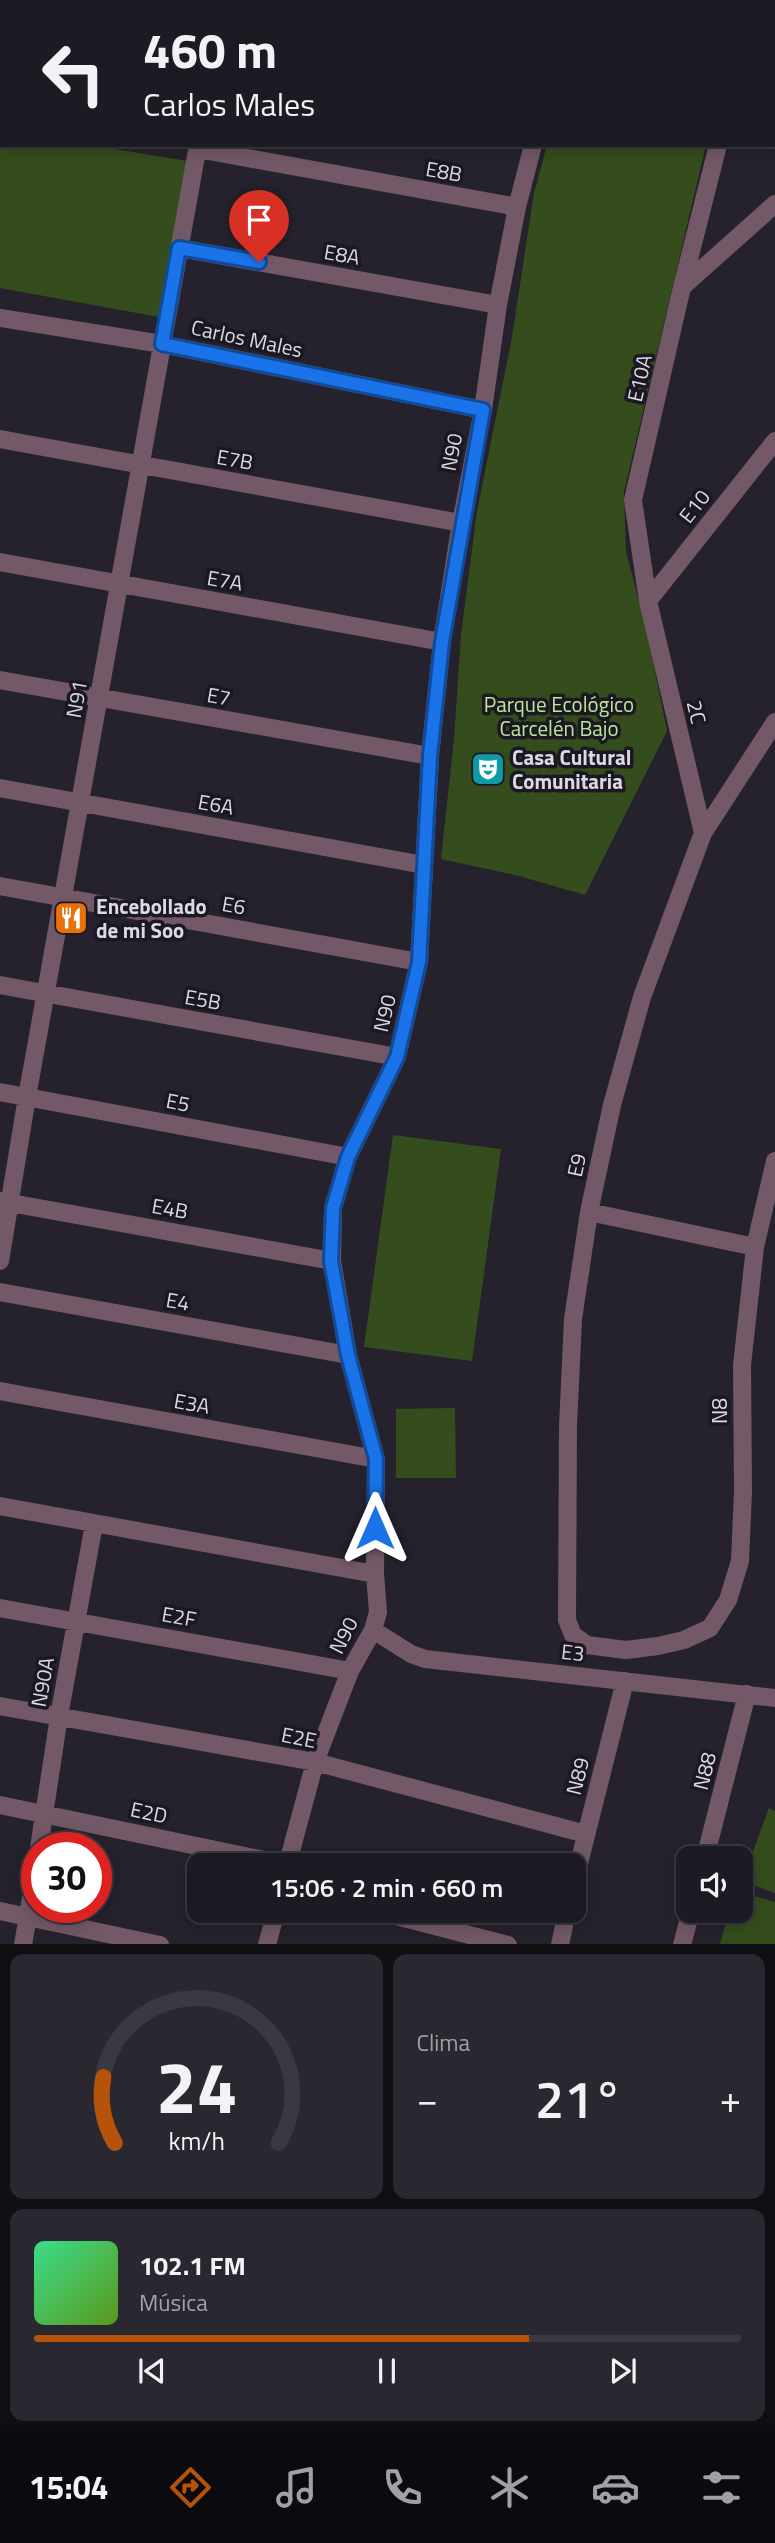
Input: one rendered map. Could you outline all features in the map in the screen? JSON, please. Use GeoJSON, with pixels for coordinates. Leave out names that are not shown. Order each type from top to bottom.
{"type":"FeatureCollection","features":[{"type":"Feature","properties":{"kind":"street","name":"E8B"},"geometry":{"type":"LineString","coordinates":[[198,147],[517,207]]}},
{"type":"Feature","properties":{"kind":"street","name":"N91"},"geometry":{"type":"LineString","coordinates":[[0,1261],[5,1202],[47,994],[198,147]]}},
{"type":"Feature","properties":{"kind":"street","name":"N90"},"geometry":{"type":"LineString","coordinates":[[290,1853],[315,1762],[350,1671],[373,1630],[378,1612],[375,1574],[376,1459],[348,1355],[331,1261],[333,1208],[348,1157],[397,1057],[419,962],[430,756],[442,642],[483,410],[498,305],[517,207],[533,147]]}},
{"type":"Feature","properties":{"kind":"street","name":"E10A"},"geometry":{"type":"LineString","coordinates":[[648,601],[633,500],[717,147]]}},
{"type":"Feature","properties":{"kind":"street"},"geometry":{"type":"LineString","coordinates":[[682,287],[775,204]]}},
{"type":"Feature","properties":{"kind":"street","name":"E8A"},"geometry":{"type":"LineString","coordinates":[[179,248],[498,305]]}},
{"type":"Feature","properties":{"kind":"street","name":"Carlos Males"},"geometry":{"type":"LineString","coordinates":[[0,318],[162,344],[483,410]]}},
{"type":"Feature","properties":{"kind":"street","name":"E7B"},"geometry":{"type":"LineString","coordinates":[[0,439],[461,523]]}},
{"type":"Feature","properties":{"kind":"street","name":"E10"},"geometry":{"type":"LineString","coordinates":[[648,601],[775,441]]}},
{"type":"Feature","properties":{"kind":"street","name":"E7A"},"geometry":{"type":"LineString","coordinates":[[0,562],[442,642]]}},
{"type":"Feature","properties":{"kind":"street","name":"2C"},"geometry":{"type":"LineString","coordinates":[[648,601],[703,833]]}},
{"type":"Feature","properties":{"kind":"street","name":"E7"},"geometry":{"type":"LineString","coordinates":[[0,680],[430,756]]}},
{"type":"Feature","properties":{"kind":"street","name":"E9"},"geometry":{"type":"LineString","coordinates":[[684,1640],[626,1650],[587,1645],[573,1635],[567,1620],[568,1426],[573,1319],[589,1212],[612,1105],[642,997],[703,833],[775,722]]}},
{"type":"Feature","properties":{"kind":"street","name":"E6A"},"geometry":{"type":"LineString","coordinates":[[0,788],[424,865]]}},
{"type":"Feature","properties":{"kind":"street","name":"E6"},"geometry":{"type":"LineString","coordinates":[[0,886],[419,962]]}},
{"type":"Feature","properties":{"kind":"street","name":"E5B"},"geometry":{"type":"LineString","coordinates":[[0,985],[397,1057]]}},
{"type":"Feature","properties":{"kind":"street","name":"E5"},"geometry":{"type":"LineString","coordinates":[[0,1092],[348,1157]]}},
{"type":"Feature","properties":{"kind":"street","name":"N8"},"geometry":{"type":"LineString","coordinates":[[684,1640],[710,1628],[728,1600],[740,1561],[743,1492],[742,1365],[755,1247],[775,1161]]}},
{"type":"Feature","properties":{"kind":"street","name":"E4B"},"geometry":{"type":"LineString","coordinates":[[5,1202],[331,1261]]}},
{"type":"Feature","properties":{"kind":"street"},"geometry":{"type":"LineString","coordinates":[[589,1212],[755,1247]]}},
{"type":"Feature","properties":{"kind":"street","name":"E4"},"geometry":{"type":"LineString","coordinates":[[0,1292],[348,1355]]}},
{"type":"Feature","properties":{"kind":"street","name":"E3A"},"geometry":{"type":"LineString","coordinates":[[0,1391],[376,1459]]}},
{"type":"Feature","properties":{"kind":"street"},"geometry":{"type":"LineString","coordinates":[[0,1506],[375,1574]]}},
{"type":"Feature","properties":{"kind":"street","name":"N90A"},"geometry":{"type":"LineString","coordinates":[[42,1832],[59,1716],[94,1524]]}},
{"type":"Feature","properties":{"kind":"street","name":"E2F"},"geometry":{"type":"LineString","coordinates":[[0,1608],[350,1671]]}},
{"type":"Feature","properties":{"kind":"street","name":"E3"},"geometry":{"type":"LineString","coordinates":[[373,1630],[411,1654],[425,1659],[775,1698]]}},
{"type":"Feature","properties":{"kind":"street","name":"N89"},"geometry":{"type":"LineString","coordinates":[[581,1853],[625,1681]]}},
{"type":"Feature","properties":{"kind":"street","name":"N88"},"geometry":{"type":"LineString","coordinates":[[708,1846],[747,1694]]}},
{"type":"Feature","properties":{"kind":"street","name":"E2E"},"geometry":{"type":"LineString","coordinates":[[0,1706],[315,1762],[586,1833]]}},
{"type":"Feature","properties":{"kind":"street","name":"E2D"},"geometry":{"type":"LineString","coordinates":[[0,1805],[230,1853]]}},
{"type":"Feature","properties":{"kind":"street"},"geometry":{"type":"LineString","coordinates":[[0,1911],[21,1916]]}},
{"type":"Feature","properties":{"kind":"street"},"geometry":{"type":"LineString","coordinates":[[23,1944],[27,1923]]}},
{"type":"Feature","properties":{"kind":"street"},"geometry":{"type":"LineString","coordinates":[[57,1923],[160,1944]]}},
{"type":"Feature","properties":{"kind":"street"},"geometry":{"type":"LineString","coordinates":[[267,1944],[272,1923]]}},
{"type":"Feature","properties":{"kind":"street"},"geometry":{"type":"LineString","coordinates":[[425,1923],[508,1944]]}},
{"type":"Feature","properties":{"kind":"street"},"geometry":{"type":"LineString","coordinates":[[559,1944],[564,1923]]}},
{"type":"Feature","properties":{"kind":"street"},"geometry":{"type":"LineString","coordinates":[[682,1944],[688,1923]]}},
{"type":"Feature","properties":{"kind":"green space"},"geometry":{"type":"Polygon","coordinates":[[[0,147],[102,147],[188,161],[159,317],[0,288],[0,147]]]}},
{"type":"Feature","properties":{"kind":"green space","name":"Parque Ecológico Carcelén Bajo"},"geometry":{"type":"Polygon","coordinates":[[[546,147],[706,147],[624,492],[626,552],[647,632],[667,731],[585,895],[519,876],[441,859],[454,739],[461,635],[477,511],[512,337],[534,193],[546,147]]]}},
{"type":"Feature","properties":{"kind":"green space"},"geometry":{"type":"Polygon","coordinates":[[[393,1135],[501,1149],[472,1361],[364,1347],[393,1135]]]}},
{"type":"Feature","properties":{"kind":"green space"},"geometry":{"type":"Polygon","coordinates":[[[455,1408],[456,1478],[396,1478],[396,1409],[455,1408]]]}},
{"type":"Feature","properties":{"kind":"green space"},"geometry":{"type":"Polygon","coordinates":[[[769,1808],[775,1811],[775,1893],[753,1885],[753,1851],[769,1808]]]}},
{"type":"Feature","properties":{"kind":"green space"},"geometry":{"type":"Polygon","coordinates":[[[753,1896],[775,1902],[775,1944],[720,1944],[726,1923],[753,1923],[753,1896]]]}},
{"type":"Feature","properties":{"kind":"place","name":"Casa Cultural Comunitaria"},"geometry":{"type":"Point","coordinates":[488,769]}},
{"type":"Feature","properties":{"kind":"place","name":"Encebollado de mi Soo"},"geometry":{"type":"Point","coordinates":[71,918]}},
{"type":"Feature","properties":{"kind":"route"},"geometry":{"type":"LineString","coordinates":[[259,262],[179,248],[162,344],[483,410],[442,642],[430,756],[419,962],[397,1057],[348,1157],[333,1208],[331,1261],[348,1355],[376,1459],[375,1528]]}}]}
